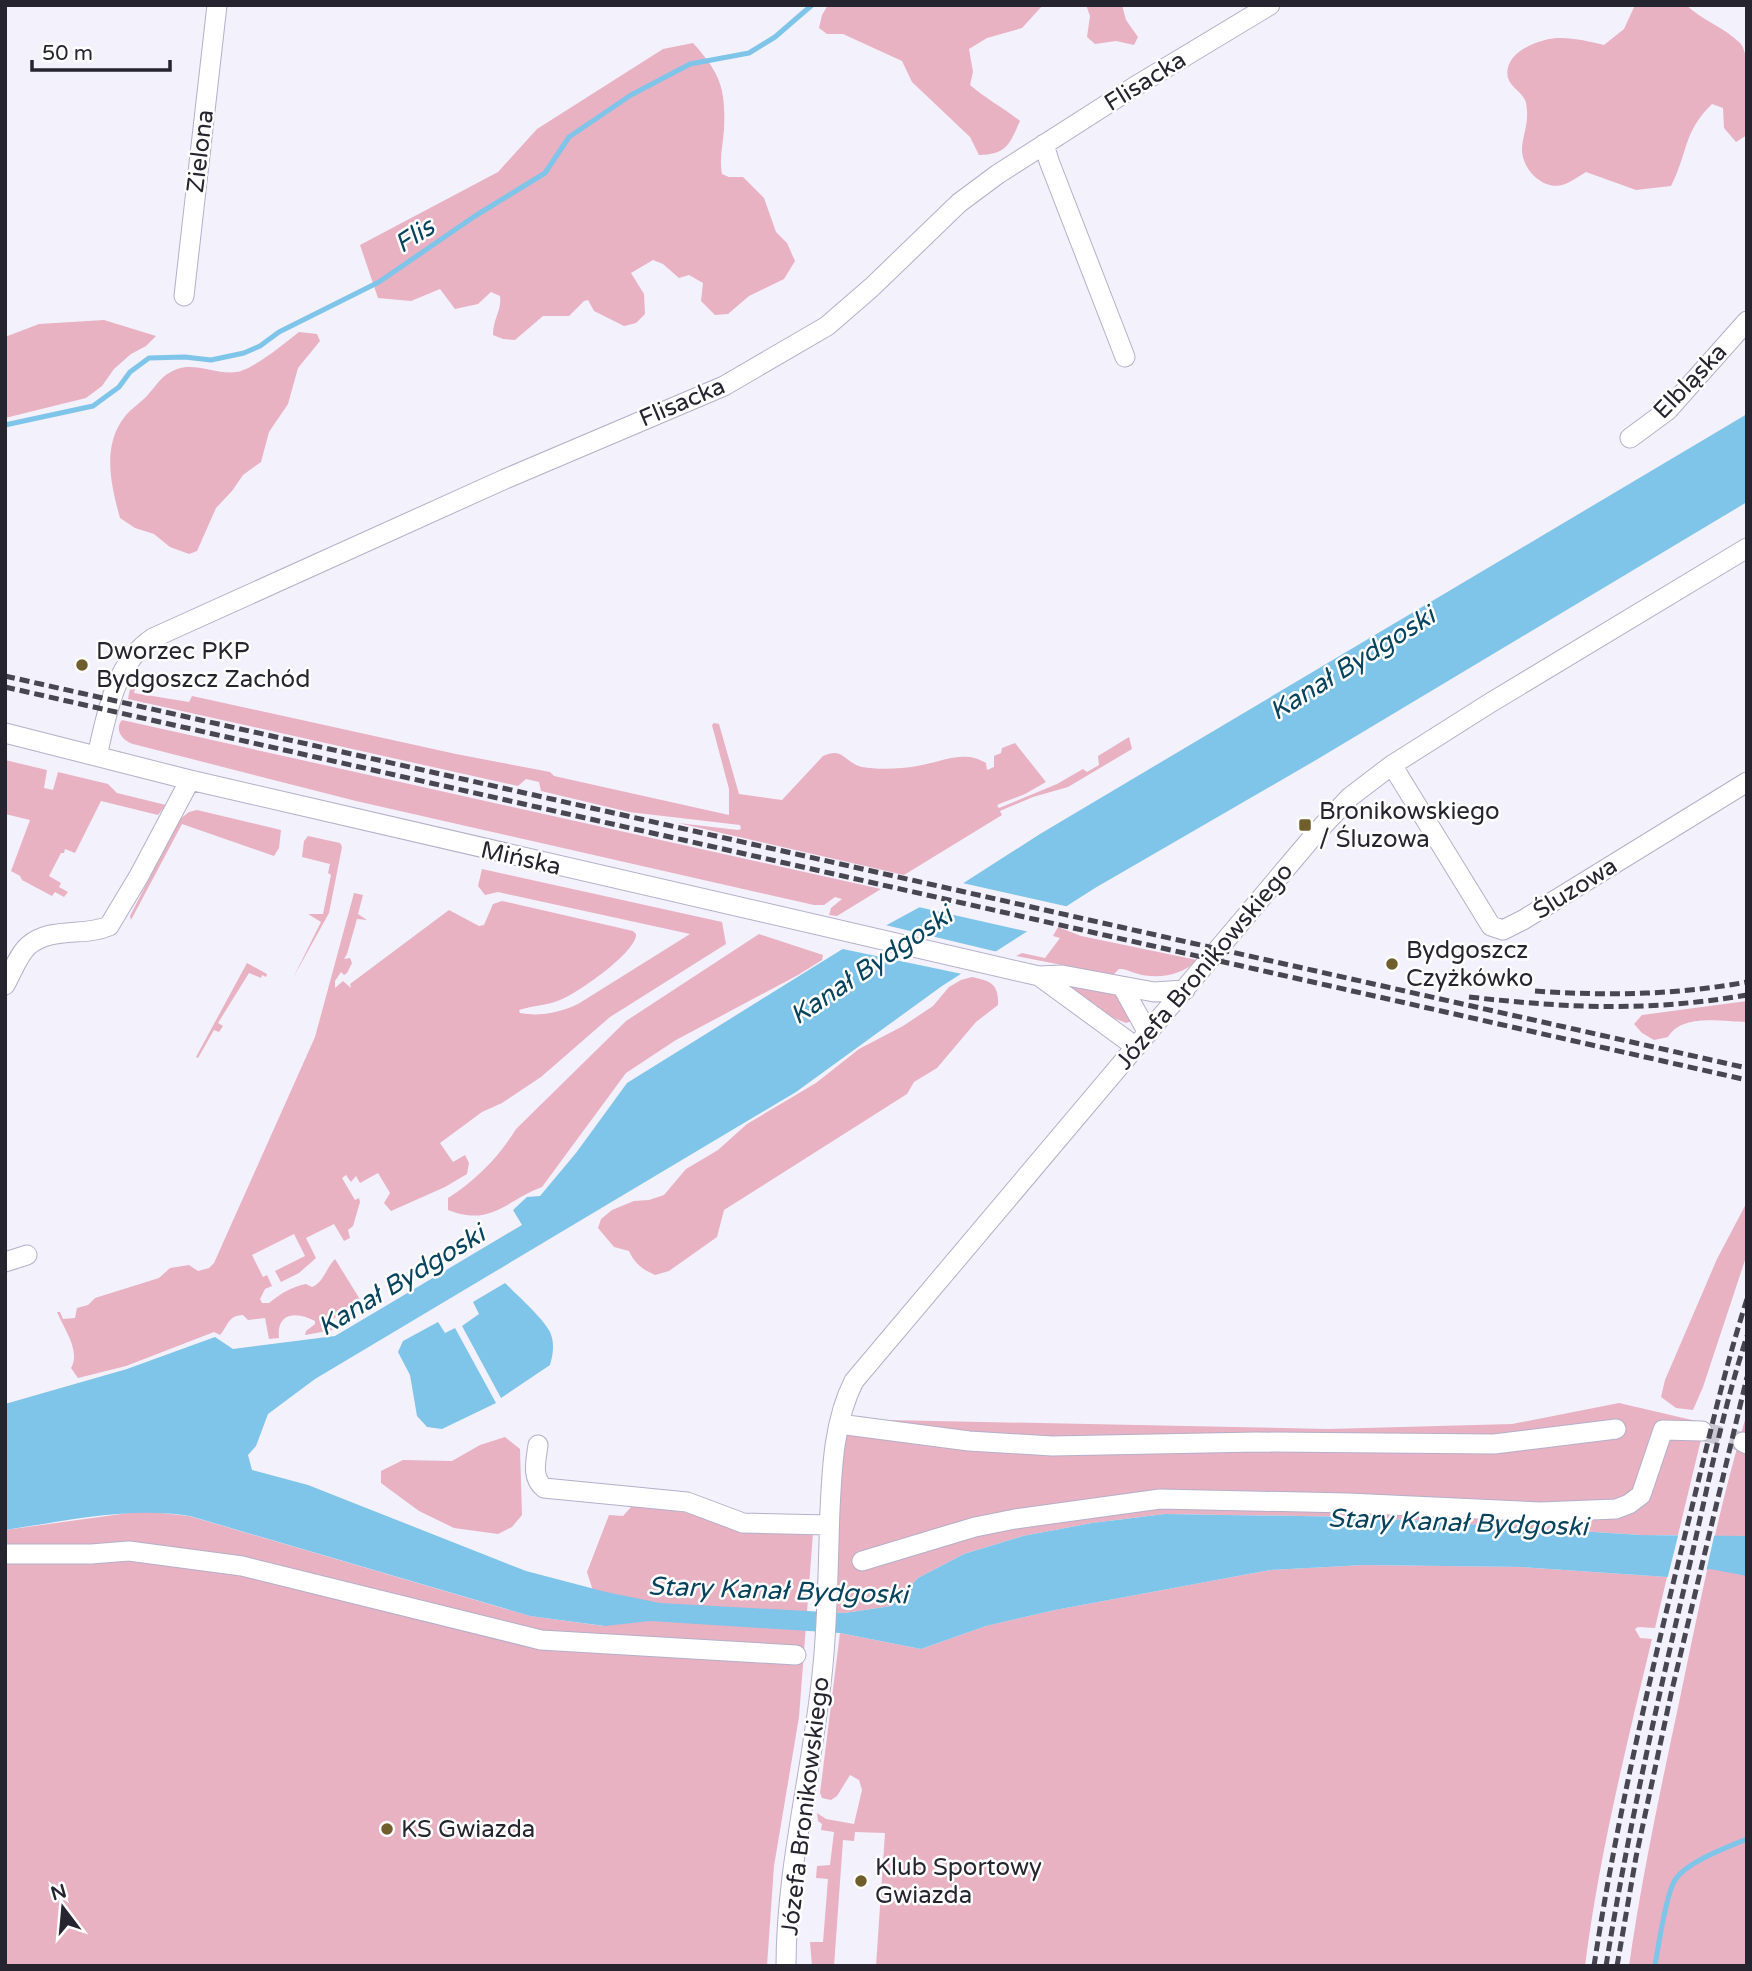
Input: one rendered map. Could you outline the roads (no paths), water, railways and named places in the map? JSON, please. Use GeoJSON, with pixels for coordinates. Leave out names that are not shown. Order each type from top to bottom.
{"type":"FeatureCollection","features":[{"type":"Feature","properties":{"kind":"street","name":"Zielona"},"geometry":{"type":"LineString","coordinates":[[184,296],[217,5]]}},
{"type":"Feature","properties":{"kind":"street","name":"Flisacka"},"geometry":{"type":"LineString","coordinates":[[97,756],[107,711],[123,669],[140,646],[505,479],[724,386],[827,326],[960,203],[998,174],[1270,5]]}},
{"type":"Feature","properties":{"kind":"street"},"geometry":{"type":"LineString","coordinates":[[1044,144],[1125,357]]}},
{"type":"Feature","properties":{"kind":"street","name":"Elbląska"},"geometry":{"type":"LineString","coordinates":[[1630,438],[1668,410],[1747,321]]}},
{"type":"Feature","properties":{"kind":"street","name":"Józefa Bronikowskiego"},"geometry":{"type":"LineString","coordinates":[[786,1966],[794,1859],[818,1707],[824,1646],[832,1477],[844,1402],[854,1381],[1335,811],[1366,783],[1501,696],[1745,552]]}},
{"type":"Feature","properties":{"kind":"street","name":"Mińska"},"geometry":{"type":"LineString","coordinates":[[5,733],[190,780],[1029,974],[1062,975],[1154,992],[1185,990]]}},
{"type":"Feature","properties":{"kind":"street","name":"Śluzowa"},"geometry":{"type":"LineString","coordinates":[[1392,765],[1492,926],[1503,930],[1747,782]]}},
{"type":"Feature","properties":{"kind":"street"},"geometry":{"type":"LineString","coordinates":[[5,985],[27,947],[46,935],[91,932],[110,926],[190,780]]}},
{"type":"Feature","properties":{"kind":"street","name":"Mińska"},"geometry":{"type":"LineString","coordinates":[[1029,974],[1142,1040]]}},
{"type":"Feature","properties":{"kind":"street"},"geometry":{"type":"LineString","coordinates":[[1123,988],[1142,1040]]}},
{"type":"Feature","properties":{"kind":"street"},"geometry":{"type":"LineString","coordinates":[[5,1262],[27,1255]]}},
{"type":"Feature","properties":{"kind":"street"},"geometry":{"type":"LineString","coordinates":[[839,1424],[969,1441],[1064,1446],[1257,1442],[1494,1444],[1616,1429]]}},
{"type":"Feature","properties":{"kind":"street"},"geometry":{"type":"LineString","coordinates":[[862,1562],[975,1527],[1039,1515],[1160,1499],[1348,1503],[1540,1512],[1616,1509],[1641,1495],[1663,1430],[1702,1431]]}},
{"type":"Feature","properties":{"kind":"street"},"geometry":{"type":"LineString","coordinates":[[538,1445],[535,1474],[544,1489],[687,1502],[743,1523],[830,1525]]}},
{"type":"Feature","properties":{"kind":"street"},"geometry":{"type":"LineString","coordinates":[[5,1554],[128,1551],[242,1566],[541,1640],[796,1655]]}},
{"type":"Feature","properties":{"kind":"water","name":"Kanał Bydgoski"},"geometry":{"type":"Polygon","coordinates":[[[1747,414],[1747,502],[1316,760],[1095,888],[942,986],[796,1092],[315,1379],[268,1414],[256,1446],[248,1455],[252,1470],[308,1485],[526,1571],[660,1603],[845,1613],[891,1606],[918,1578],[964,1554],[1023,1536],[1092,1523],[1165,1514],[1360,1517],[1641,1535],[1747,1536],[1747,1576],[1710,1569],[1667,1577],[1522,1567],[1365,1565],[1270,1570],[1055,1610],[986,1626],[921,1649],[840,1633],[650,1621],[605,1626],[530,1616],[190,1516],[167,1513],[121,1514],[5,1530],[5,1404],[127,1369],[215,1337],[233,1349],[335,1336],[522,1225],[513,1210],[527,1197],[540,1196],[576,1153],[627,1083],[841,950],[962,884],[1040,834],[1747,414]]]}},
{"type":"Feature","properties":{"kind":"water"},"geometry":{"type":"Polygon","coordinates":[[[505,1283],[547,1327],[552,1336],[553,1349],[550,1365],[501,1398],[462,1326],[479,1314],[473,1302],[505,1283]]]}},
{"type":"Feature","properties":{"kind":"water"},"geometry":{"type":"Polygon","coordinates":[[[438,1322],[445,1333],[455,1328],[496,1403],[442,1429],[427,1427],[417,1416],[410,1375],[398,1352],[403,1341],[438,1322]]]}},
{"type":"Feature","properties":{"kind":"waterway","name":"Flis"},"geometry":{"type":"LineString","coordinates":[[5,425],[93,406],[119,387],[130,372],[149,358],[185,357],[211,360],[244,353],[260,346],[279,332],[379,282],[475,216],[545,173],[569,137],[631,95],[690,64],[749,53],[775,37],[812,5]]}},
{"type":"Feature","properties":{"kind":"waterway"},"geometry":{"type":"LineString","coordinates":[[1655,1966],[1666,1908],[1675,1880],[1698,1861],[1747,1839]]}},
{"type":"Feature","properties":{"kind":"tunnel"},"geometry":{"type":"LineString","coordinates":[[1702,1431],[1743,1442]]}},
{"type":"Feature","properties":{"kind":"railway"},"geometry":{"type":"LineString","coordinates":[[5,676],[1747,1068]]}},
{"type":"Feature","properties":{"kind":"railway"},"geometry":{"type":"LineString","coordinates":[[5,687],[1747,1080]]}},
{"type":"Feature","properties":{"kind":"railway"},"geometry":{"type":"LineString","coordinates":[[1535,991],[1641,993],[1694,990],[1747,982]]}},
{"type":"Feature","properties":{"kind":"railway"},"geometry":{"type":"LineString","coordinates":[[1469,997],[1608,1007],[1675,1004],[1747,995]]}},
{"type":"Feature","properties":{"kind":"railway"},"geometry":{"type":"LineString","coordinates":[[1594,1966],[1623,1803],[1647,1696],[1714,1417],[1747,1299]]}},
{"type":"Feature","properties":{"kind":"railway"},"geometry":{"type":"LineString","coordinates":[[1606,1966],[1656,1711],[1716,1447],[1747,1336]]}},
{"type":"Feature","properties":{"kind":"railway"},"geometry":{"type":"LineString","coordinates":[[1617,1966],[1636,1857],[1671,1694],[1747,1377]]}},
{"type":"Feature","properties":{"kind":"place","name":"Dworzec PKP Bydgoszcz Zachód"},"geometry":{"type":"Point","coordinates":[82,665]}},
{"type":"Feature","properties":{"kind":"place","name":"Bronikowskiego / Śluzowa"},"geometry":{"type":"Point","coordinates":[1305,825]}},
{"type":"Feature","properties":{"kind":"place","name":"Bydgoszcz Czyżkówko"},"geometry":{"type":"Point","coordinates":[1392,964]}},
{"type":"Feature","properties":{"kind":"place","name":"KS Gwiazda"},"geometry":{"type":"Point","coordinates":[387,1829]}},
{"type":"Feature","properties":{"kind":"place","name":"Klub Sportowy Gwiazda"},"geometry":{"type":"Point","coordinates":[861,1881]}},
{"type":"Feature","properties":{"kind":"water label","name":"Stary Kanał Bydgoski"},"geometry":{"type":"Point","coordinates":[1458,1522]}},
{"type":"Feature","properties":{"kind":"water label","name":"Stary Kanał Bydgoski"},"geometry":{"type":"Point","coordinates":[778,1590]}}]}
